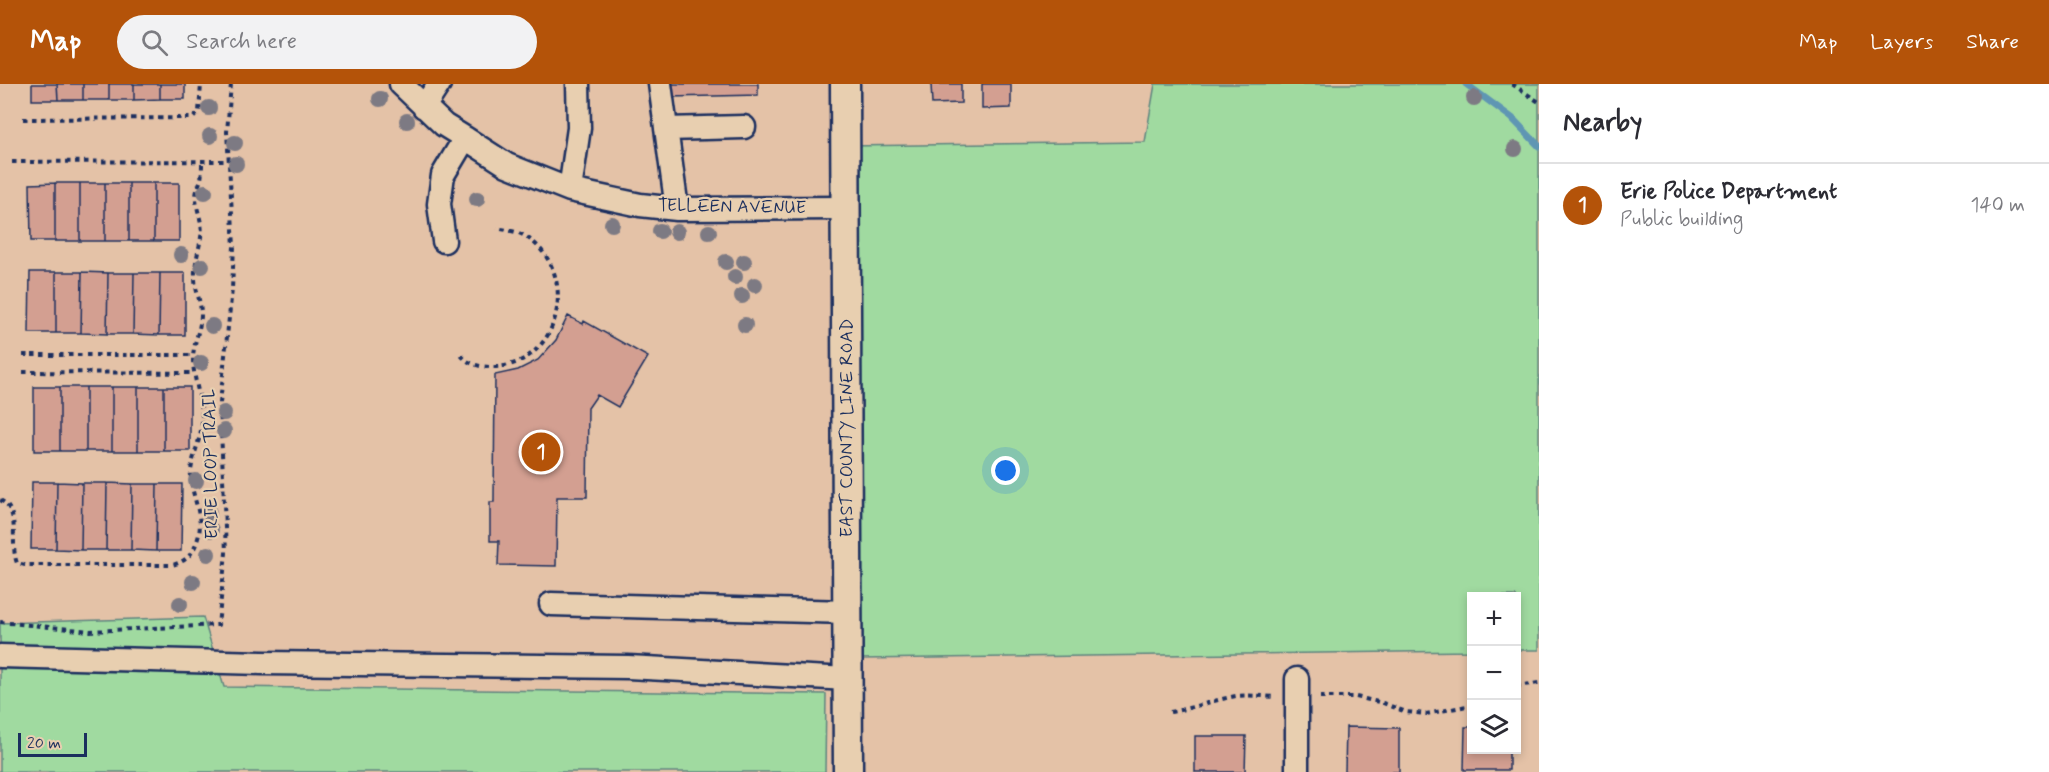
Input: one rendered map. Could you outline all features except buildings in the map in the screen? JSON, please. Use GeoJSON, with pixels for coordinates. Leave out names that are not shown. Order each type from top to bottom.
{"type":"FeatureCollection","features":[{"type":"Feature","properties":{"kind":"main road","name":"EAST COUNTY LINE ROAD"},"geometry":{"type":"LineString","coordinates":[[845,84],[848,772]]}},
{"type":"Feature","properties":{"kind":"street","name":"TELLEEN AVENUE"},"geometry":{"type":"LineString","coordinates":[[401,84],[444,125],[507,165],[570,190],[640,205],[676,208],[846,208]]}},
{"type":"Feature","properties":{"kind":"street"},"geometry":{"type":"LineString","coordinates":[[424,106],[439,84]]}},
{"type":"Feature","properties":{"kind":"street"},"geometry":{"type":"LineString","coordinates":[[570,190],[579,128],[578,84]]}},
{"type":"Feature","properties":{"kind":"street"},"geometry":{"type":"LineString","coordinates":[[660,84],[676,208]]}},
{"type":"Feature","properties":{"kind":"street"},"geometry":{"type":"LineString","coordinates":[[666,129],[744,127]]}},
{"type":"Feature","properties":{"kind":"street"},"geometry":{"type":"LineString","coordinates":[[444,241],[439,204],[443,175],[465,138]]}},
{"type":"Feature","properties":{"kind":"street"},"geometry":{"type":"LineString","coordinates":[[551,604],[848,612]]}},
{"type":"Feature","properties":{"kind":"street"},"geometry":{"type":"LineString","coordinates":[[0,656],[262,663],[628,667],[848,679]]}},
{"type":"Feature","properties":{"kind":"street"},"geometry":{"type":"LineString","coordinates":[[1297,772],[1298,679]]}},
{"type":"Feature","properties":{"kind":"path"},"geometry":{"type":"LineString","coordinates":[[23,119],[193,118],[199,112],[201,84]]}},
{"type":"Feature","properties":{"kind":"path","name":"ERIE LOOP TRAIL"},"geometry":{"type":"LineString","coordinates":[[0,622],[90,631],[218,625],[226,553],[220,403],[230,320],[234,246],[227,161],[231,84]]}},
{"type":"Feature","properties":{"kind":"path"},"geometry":{"type":"LineString","coordinates":[[1512,84],[1539,102]]}},
{"type":"Feature","properties":{"kind":"path"},"geometry":{"type":"LineString","coordinates":[[0,500],[10,510],[13,519],[12,545],[17,563],[25,565],[172,565],[183,563],[191,554],[198,538],[201,522],[192,489],[191,472],[201,435],[202,419],[193,373],[193,355],[201,316],[201,304],[194,277],[202,226],[196,194],[202,177],[202,161]]}},
{"type":"Feature","properties":{"kind":"path"},"geometry":{"type":"LineString","coordinates":[[12,162],[227,161]]}},
{"type":"Feature","properties":{"kind":"path"},"geometry":{"type":"LineString","coordinates":[[461,355],[468,363],[487,367],[507,366],[531,354],[546,338],[556,319],[559,298],[556,276],[550,260],[522,234],[496,228]]}},
{"type":"Feature","properties":{"kind":"path"},"geometry":{"type":"LineString","coordinates":[[23,355],[193,355]]}},
{"type":"Feature","properties":{"kind":"path"},"geometry":{"type":"LineString","coordinates":[[23,372],[193,373]]}},
{"type":"Feature","properties":{"kind":"path"},"geometry":{"type":"LineString","coordinates":[[1521,685],[1539,683]]}},
{"type":"Feature","properties":{"kind":"path"},"geometry":{"type":"LineString","coordinates":[[1170,712],[1239,696],[1275,697]]}},
{"type":"Feature","properties":{"kind":"path"},"geometry":{"type":"LineString","coordinates":[[1320,697],[1356,698],[1383,703],[1406,712],[1426,714],[1467,706]]}},
{"type":"Feature","properties":{"kind":"green space"},"geometry":{"type":"Polygon","coordinates":[[[1155,84],[1539,84],[1539,650],[1521,650],[1521,592],[1467,592],[1467,651],[861,659],[849,146],[1145,142],[1155,84]]]}},
{"type":"Feature","properties":{"kind":"green space"},"geometry":{"type":"Polygon","coordinates":[[[203,617],[224,687],[826,694],[825,772],[0,772],[0,623],[203,617]]]}},
{"type":"Feature","properties":{"kind":"waterway"},"geometry":{"type":"LineString","coordinates":[[1466,84],[1512,118],[1539,146]]}},
{"type":"Feature","properties":{"kind":"place","name":"Erie Police Department"},"geometry":{"type":"Point","coordinates":[541,452]}}]}
